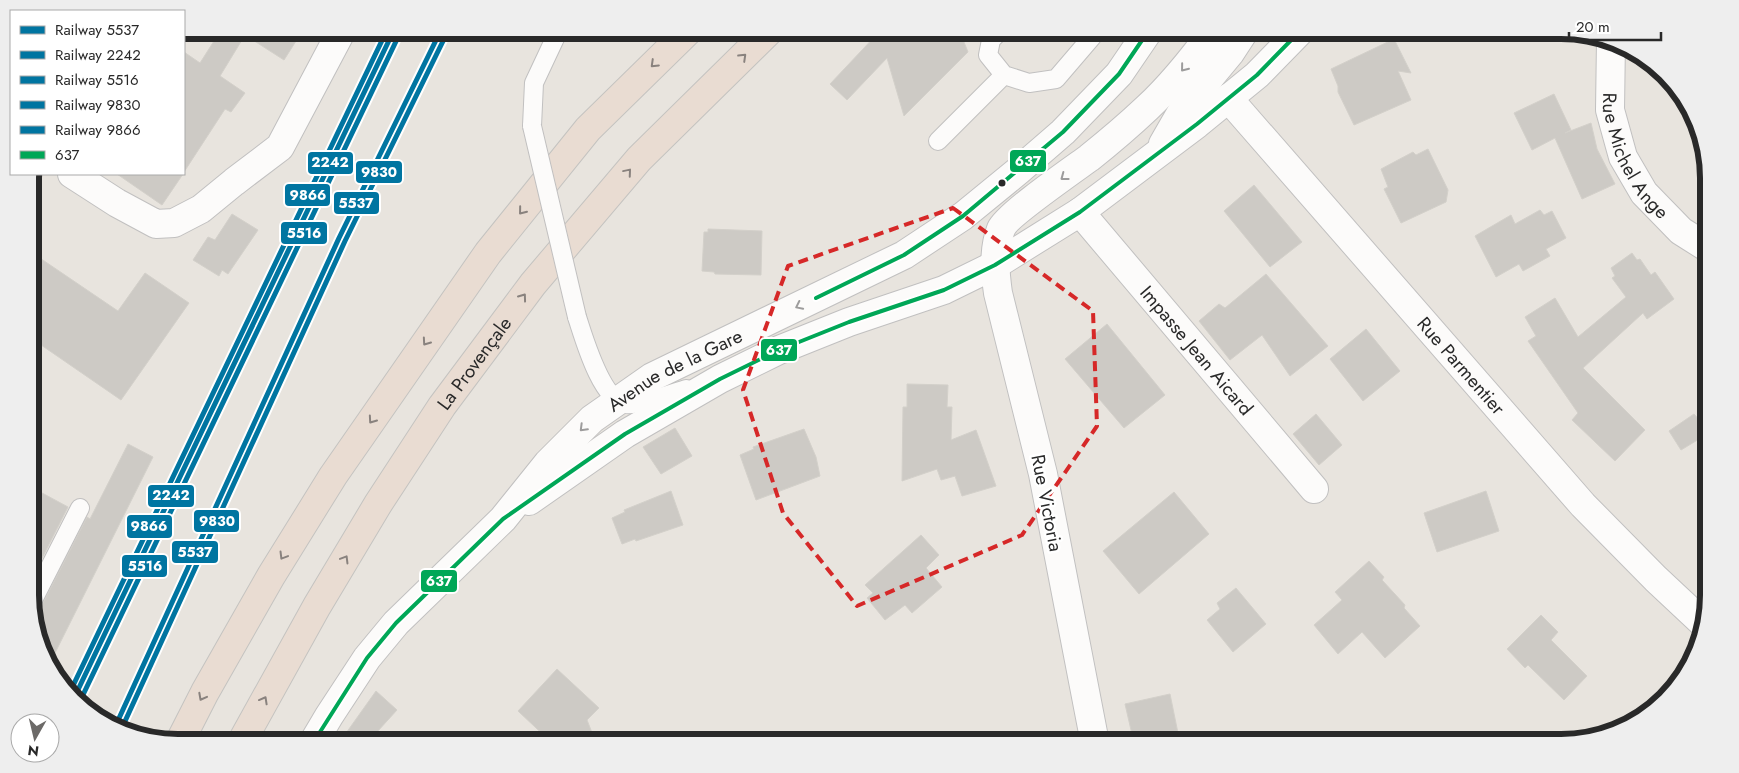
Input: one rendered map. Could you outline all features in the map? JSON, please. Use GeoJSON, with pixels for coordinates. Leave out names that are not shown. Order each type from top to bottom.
{"type":"FeatureCollection","features":[{"type":"Feature","properties":{"kind":"highway"},"geometry":{"type":"LineString","coordinates":[[184,734],[205,692],[271,576],[333,476],[488,253],[588,129],[679,39]]}},
{"type":"Feature","properties":{"kind":"highway","name":"La Provençale"},"geometry":{"type":"LineString","coordinates":[[245,734],[317,606],[378,504],[442,406],[533,284],[639,158],[761,39]]}},
{"type":"Feature","properties":{"kind":"street"},"geometry":{"type":"LineString","coordinates":[[74,175],[117,203],[156,224],[174,223],[201,209],[280,147],[337,39]]}},
{"type":"Feature","properties":{"kind":"street","name":"Avenue de la Gare"},"geometry":{"type":"LineString","coordinates":[[318,734],[367,658],[396,623],[503,519],[548,463],[592,419],[652,377],[904,255],[963,216],[1063,132],[1119,74],[1143,39]]}},
{"type":"Feature","properties":{"kind":"street","name":"Rue Victoria"},"geometry":{"type":"LineString","coordinates":[[1093,734],[1043,474],[998,293],[995,265],[1001,228],[1017,212],[1092,156],[1148,107],[1177,76],[1207,39]]}},
{"type":"Feature","properties":{"kind":"street"},"geometry":{"type":"LineString","coordinates":[[1156,156],[1182,111],[1230,53],[1239,39]]}},
{"type":"Feature","properties":{"kind":"street","name":"Avenue de la Gare"},"geometry":{"type":"LineString","coordinates":[[503,519],[626,434],[720,379],[779,350],[849,322],[944,290],[995,265],[1080,212],[1156,156],[1257,75],[1292,39]]}},
{"type":"Feature","properties":{"kind":"street","name":"Rue Michel Ange"},"geometry":{"type":"LineString","coordinates":[[1611,48],[1610,110],[1623,156],[1644,193],[1681,232],[1700,243]]}},
{"type":"Feature","properties":{"kind":"street","name":"Rue Parmentier"},"geometry":{"type":"LineString","coordinates":[[1228,98],[1583,505],[1656,579],[1698,618]]}},
{"type":"Feature","properties":{"kind":"street","name":"Impasse Jean Aicard"},"geometry":{"type":"LineString","coordinates":[[1080,212],[1314,489]]}},
{"type":"Feature","properties":{"kind":"lane"},"geometry":{"type":"LineString","coordinates":[[555,39],[534,83],[532,126],[577,318],[593,363],[605,387],[618,401],[626,404],[647,400],[720,379]]}},
{"type":"Feature","properties":{"kind":"lane"},"geometry":{"type":"LineString","coordinates":[[992,39],[988,56],[1004,75],[1029,83],[1056,80],[1090,39]]}},
{"type":"Feature","properties":{"kind":"lane"},"geometry":{"type":"LineString","coordinates":[[938,141],[1004,75]]}},
{"type":"Feature","properties":{"kind":"lane"},"geometry":{"type":"LineString","coordinates":[[39,588],[80,508]]}},
{"type":"Feature","properties":{"kind":"highlighted area"},"geometry":{"type":"Polygon","coordinates":[[[953,208],[1093,311],[1097,426],[1022,535],[857,606],[783,513],[743,390],[788,266],[953,208]]]}},
{"type":"Feature","properties":{"kind":"building"},"geometry":{"type":"Polygon","coordinates":[[[215,39],[243,39],[220,76],[245,93],[231,112],[225,109],[185,170],[185,53],[200,63],[215,39]]]}},
{"type":"Feature","properties":{"kind":"building"},"geometry":{"type":"Polygon","coordinates":[[[251,39],[297,39],[284,60],[251,39]]]}},
{"type":"Feature","properties":{"kind":"building"},"geometry":{"type":"Polygon","coordinates":[[[872,39],[963,39],[968,52],[904,116],[887,58],[847,100],[830,84],[872,39]]]}},
{"type":"Feature","properties":{"kind":"building"},"geometry":{"type":"Polygon","coordinates":[[[1394,39],[1411,73],[1398,71],[1411,100],[1354,125],[1338,92],[1338,86],[1331,69],[1394,39]]]}},
{"type":"Feature","properties":{"kind":"building"},"geometry":{"type":"Polygon","coordinates":[[[1554,94],[1571,130],[1565,133],[1591,123],[1597,149],[1615,184],[1582,199],[1555,138],[1532,150],[1514,113],[1554,94]]]}},
{"type":"Feature","properties":{"kind":"building"},"geometry":{"type":"Polygon","coordinates":[[[1428,149],[1448,190],[1446,202],[1401,223],[1384,189],[1388,187],[1381,169],[1413,152],[1416,155],[1428,149]]]}},
{"type":"Feature","properties":{"kind":"building"},"geometry":{"type":"Polygon","coordinates":[[[118,175],[182,175],[162,205],[118,175]]]}},
{"type":"Feature","properties":{"kind":"building"},"geometry":{"type":"Polygon","coordinates":[[[1254,185],[1302,242],[1270,267],[1224,211],[1254,185]]]}},
{"type":"Feature","properties":{"kind":"building"},"geometry":{"type":"Polygon","coordinates":[[[1540,210],[1544,215],[1552,211],[1566,238],[1546,249],[1550,256],[1523,271],[1519,264],[1496,277],[1475,236],[1511,215],[1515,224],[1540,210]]]}},
{"type":"Feature","properties":{"kind":"building"},"geometry":{"type":"Polygon","coordinates":[[[232,214],[258,230],[228,274],[222,270],[219,276],[193,260],[208,237],[215,240],[232,214]]]}},
{"type":"Feature","properties":{"kind":"building"},"geometry":{"type":"Polygon","coordinates":[[[708,229],[762,231],[761,275],[715,274],[714,272],[702,271],[704,232],[708,232],[708,229]]]}},
{"type":"Feature","properties":{"kind":"building"},"geometry":{"type":"Polygon","coordinates":[[[1632,253],[1637,260],[1640,259],[1651,275],[1655,272],[1674,299],[1647,319],[1643,313],[1583,368],[1645,430],[1615,461],[1572,420],[1578,413],[1528,341],[1536,336],[1525,317],[1555,298],[1578,337],[1626,297],[1612,278],[1615,276],[1611,268],[1632,253]]]}},
{"type":"Feature","properties":{"kind":"building"},"geometry":{"type":"Polygon","coordinates":[[[39,257],[118,311],[145,273],[189,303],[121,400],[39,344],[39,257]]]}},
{"type":"Feature","properties":{"kind":"building"},"geometry":{"type":"Polygon","coordinates":[[[1266,274],[1328,346],[1290,376],[1262,335],[1230,360],[1199,321],[1219,304],[1225,308],[1266,274]]]}},
{"type":"Feature","properties":{"kind":"building"},"geometry":{"type":"Polygon","coordinates":[[[1107,324],[1165,395],[1124,428],[1065,359],[1107,324]]]}},
{"type":"Feature","properties":{"kind":"building"},"geometry":{"type":"Polygon","coordinates":[[[1366,329],[1400,371],[1363,401],[1330,359],[1366,329]]]}},
{"type":"Feature","properties":{"kind":"building"},"geometry":{"type":"Polygon","coordinates":[[[907,384],[948,385],[947,407],[952,407],[951,440],[976,430],[996,486],[962,496],[955,476],[941,480],[937,469],[902,481],[903,407],[907,407],[907,384]]]}},
{"type":"Feature","properties":{"kind":"building"},"geometry":{"type":"Polygon","coordinates":[[[1316,414],[1342,445],[1319,465],[1293,434],[1316,414]]]}},
{"type":"Feature","properties":{"kind":"building"},"geometry":{"type":"Polygon","coordinates":[[[1694,414],[1700,421],[1700,438],[1681,450],[1669,431],[1694,414]]]}},
{"type":"Feature","properties":{"kind":"building"},"geometry":{"type":"Polygon","coordinates":[[[675,428],[692,456],[661,474],[643,447],[675,428]]]}},
{"type":"Feature","properties":{"kind":"building"},"geometry":{"type":"Polygon","coordinates":[[[804,429],[816,457],[820,476],[756,500],[740,455],[754,449],[753,447],[804,429]]]}},
{"type":"Feature","properties":{"kind":"building"},"geometry":{"type":"Polygon","coordinates":[[[128,444],[153,457],[53,657],[43,631],[40,609],[87,517],[90,519],[128,444]]]}},
{"type":"Feature","properties":{"kind":"building"},"geometry":{"type":"Polygon","coordinates":[[[39,491],[68,507],[39,564],[39,491]]]}},
{"type":"Feature","properties":{"kind":"building"},"geometry":{"type":"Polygon","coordinates":[[[671,491],[683,525],[622,544],[612,518],[625,512],[624,510],[671,491]]]}},
{"type":"Feature","properties":{"kind":"building"},"geometry":{"type":"Polygon","coordinates":[[[1486,491],[1499,531],[1437,552],[1424,513],[1486,491]]]}},
{"type":"Feature","properties":{"kind":"building"},"geometry":{"type":"Polygon","coordinates":[[[1174,492],[1209,534],[1139,594],[1103,551],[1174,492]]]}},
{"type":"Feature","properties":{"kind":"building"},"geometry":{"type":"Polygon","coordinates":[[[921,535],[939,555],[926,568],[942,587],[912,613],[905,605],[885,620],[867,598],[873,593],[865,585],[921,535]]]}},
{"type":"Feature","properties":{"kind":"building"},"geometry":{"type":"Polygon","coordinates":[[[1369,561],[1384,577],[1382,580],[1405,605],[1404,608],[1420,626],[1385,658],[1362,632],[1338,654],[1314,625],[1342,600],[1335,592],[1369,561]]]}},
{"type":"Feature","properties":{"kind":"building"},"geometry":{"type":"Polygon","coordinates":[[[1236,588],[1266,624],[1233,652],[1207,620],[1220,609],[1217,603],[1236,588]]]}},
{"type":"Feature","properties":{"kind":"building"},"geometry":{"type":"Polygon","coordinates":[[[1541,615],[1558,632],[1551,640],[1587,676],[1564,700],[1528,665],[1525,668],[1507,649],[1541,615]]]}},
{"type":"Feature","properties":{"kind":"building"},"geometry":{"type":"Polygon","coordinates":[[[557,669],[599,708],[587,720],[592,734],[542,734],[518,711],[557,669]]]}},
{"type":"Feature","properties":{"kind":"building"},"geometry":{"type":"Polygon","coordinates":[[[376,691],[397,710],[375,734],[345,734],[376,691]]]}},
{"type":"Feature","properties":{"kind":"building"},"geometry":{"type":"Polygon","coordinates":[[[1170,694],[1178,734],[1132,734],[1125,704],[1170,694]]]}},
{"type":"Feature","properties":{"kind":"rail line","name":"9866"},"geometry":{"type":"LineString","coordinates":[[73,687],[383,39]]}},
{"type":"Feature","properties":{"kind":"rail line","name":"2242"},"geometry":{"type":"LineString","coordinates":[[77,692],[390,39]]}},
{"type":"Feature","properties":{"kind":"rail line","name":"5516"},"geometry":{"type":"LineString","coordinates":[[82,697],[397,39]]}},
{"type":"Feature","properties":{"kind":"rail line","name":"5537"},"geometry":{"type":"LineString","coordinates":[[118,721],[339,238],[437,39]]}},
{"type":"Feature","properties":{"kind":"rail line","name":"9830"},"geometry":{"type":"LineString","coordinates":[[124,724],[345,241],[444,39]]}},
{"type":"Feature","properties":{"kind":"transit line","name":"637"},"geometry":{"type":"LineString","coordinates":[[816,298],[904,255],[963,216],[1063,132],[1119,74],[1143,39]]}},
{"type":"Feature","properties":{"kind":"transit line","name":"637"},"geometry":{"type":"LineString","coordinates":[[319,734],[367,658],[396,623],[503,519],[625,434],[720,379],[779,350],[849,322],[944,290],[995,265],[1080,212],[1197,124],[1257,75],[1292,39]]}}]}
